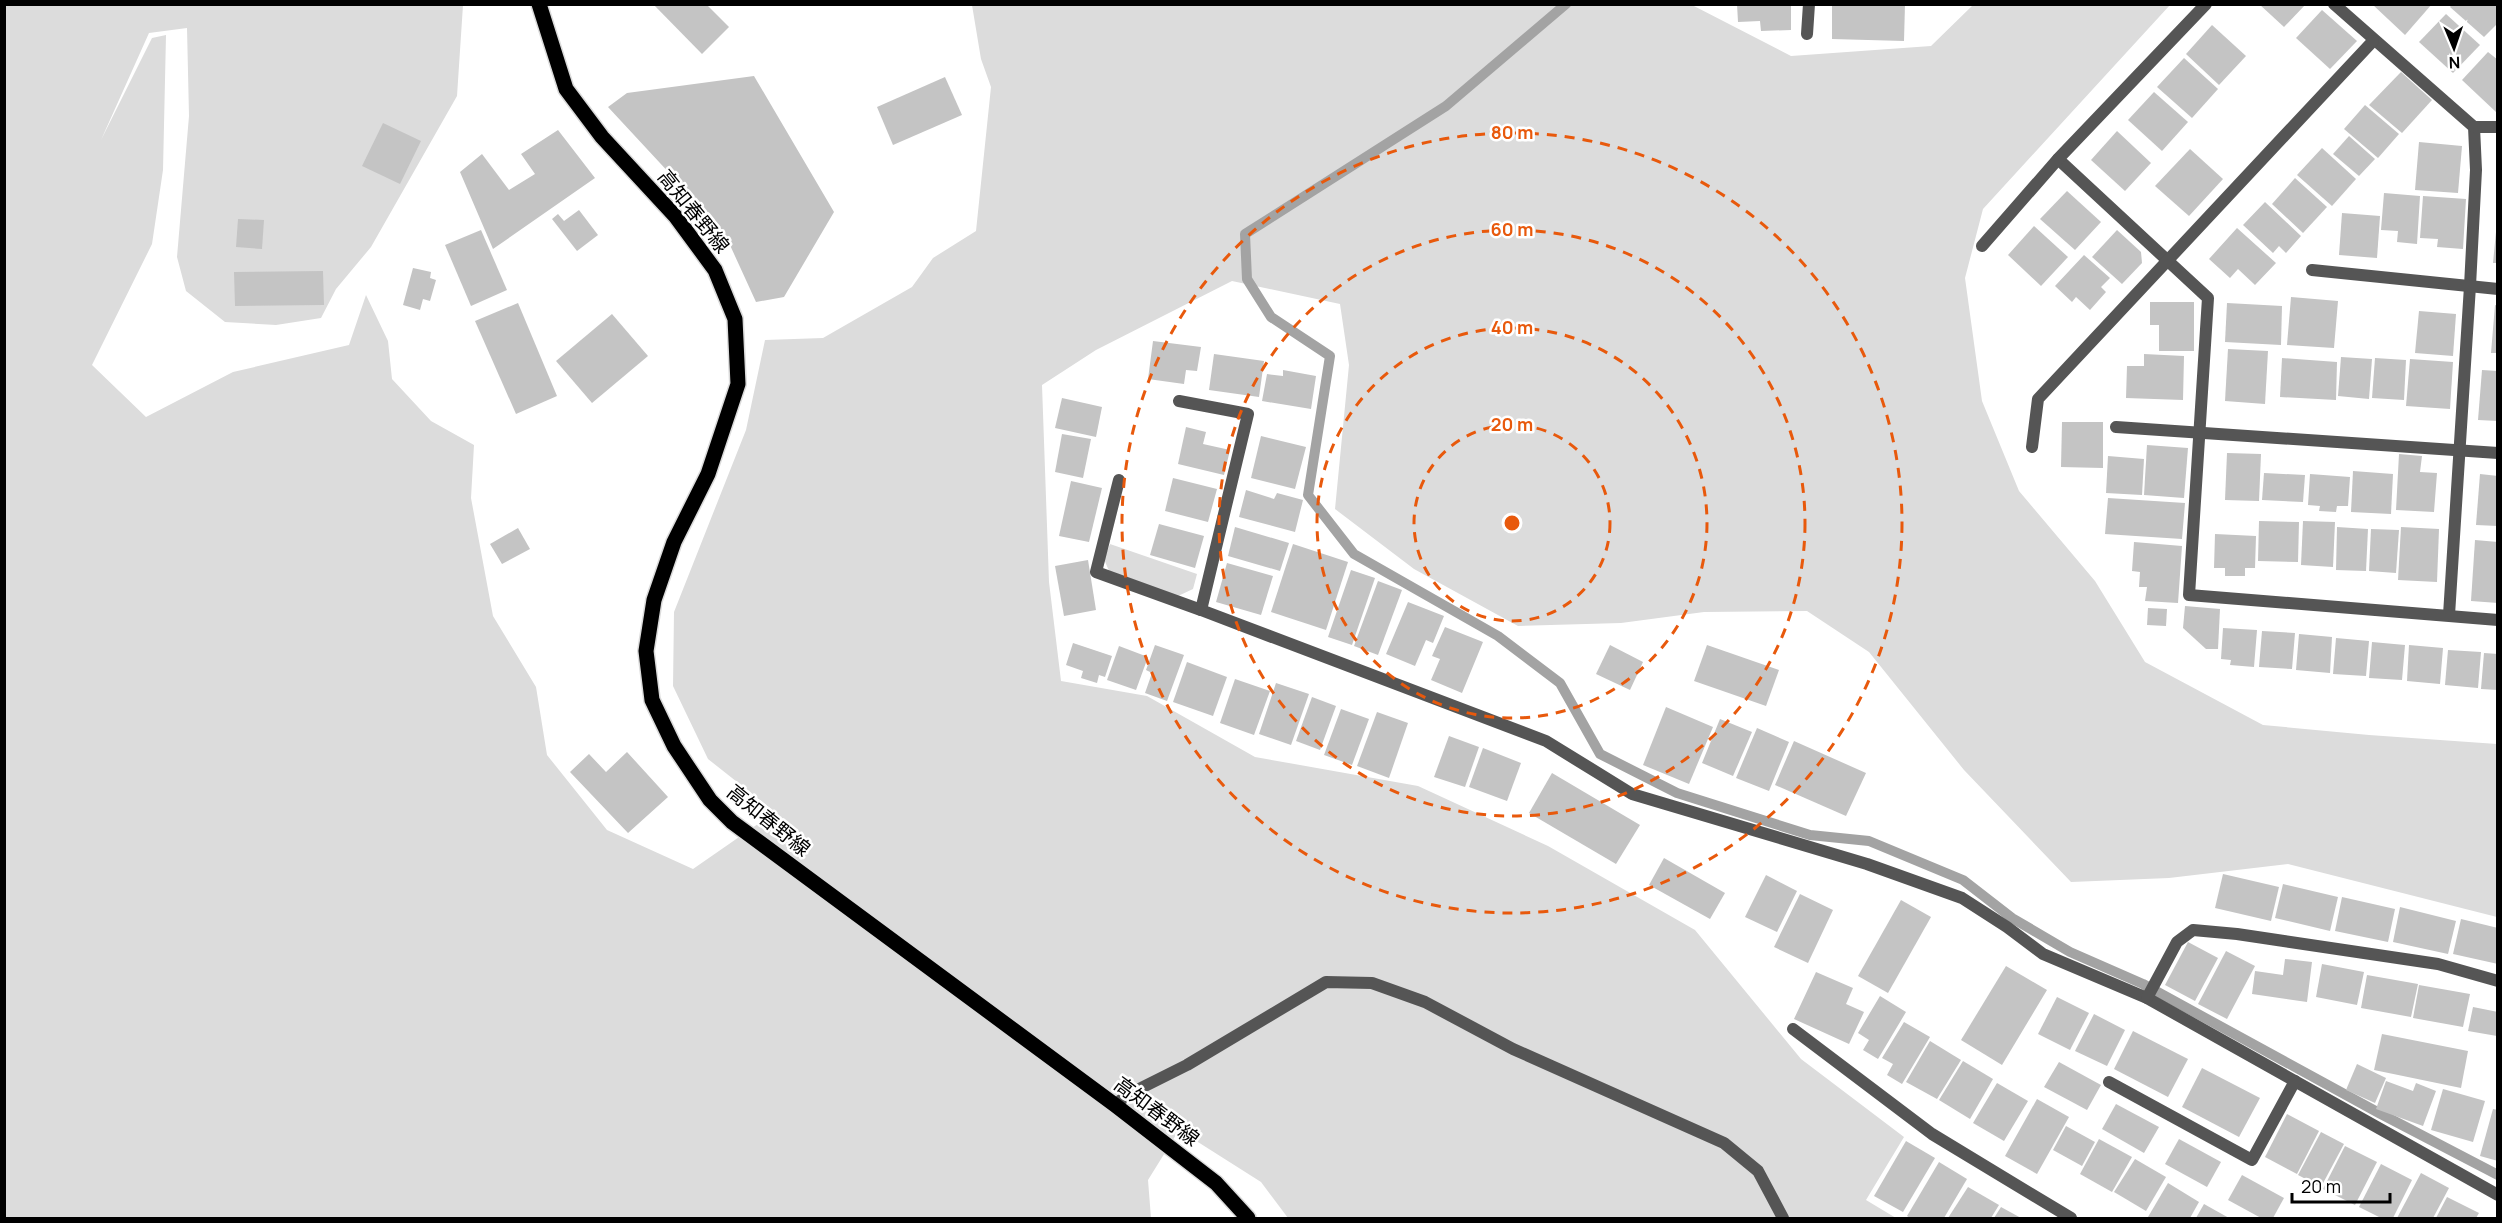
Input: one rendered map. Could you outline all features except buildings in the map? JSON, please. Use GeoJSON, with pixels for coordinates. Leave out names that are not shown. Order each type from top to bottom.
{"type":"FeatureCollection","features":[{"type":"Feature","properties":{"kind":"main road","name":"高知春野線"},"geometry":{"type":"LineString","coordinates":[[539,4],[566,89],[602,136],[675,217],[715,270],[735,319],[738,384],[708,474],[674,542],[654,600],[646,651],[652,700],[674,746],[710,800],[732,822],[1216,1183],[1248,1218]]}},
{"type":"Feature","properties":{"kind":"street"},"geometry":{"type":"LineString","coordinates":[[1807,34],[1809,4]]}},
{"type":"Feature","properties":{"kind":"street"},"geometry":{"type":"LineString","coordinates":[[1982,246],[2058,159],[2206,4]]}},
{"type":"Feature","properties":{"kind":"street"},"geometry":{"type":"LineString","coordinates":[[2334,4],[2373,41],[2474,127],[2498,127]]}},
{"type":"Feature","properties":{"kind":"street"},"geometry":{"type":"LineString","coordinates":[[2032,447],[2038,399],[2373,41]]}},
{"type":"Feature","properties":{"kind":"street"},"geometry":{"type":"LineString","coordinates":[[2449,615],[2476,170],[2474,127]]}},
{"type":"Feature","properties":{"kind":"street"},"geometry":{"type":"LineString","coordinates":[[2058,159],[2208,298],[2189,595],[2498,620]]}},
{"type":"Feature","properties":{"kind":"street"},"geometry":{"type":"LineString","coordinates":[[2312,270],[2498,288]]}},
{"type":"Feature","properties":{"kind":"street"},"geometry":{"type":"LineString","coordinates":[[1179,401],[1248,414],[1201,610]]}},
{"type":"Feature","properties":{"kind":"street"},"geometry":{"type":"LineString","coordinates":[[2116,427],[2498,453]]}},
{"type":"Feature","properties":{"kind":"street"},"geometry":{"type":"LineString","coordinates":[[1119,480],[1096,572],[1546,741],[1632,794],[1867,864],[1962,898],[2043,954],[2147,998],[2498,1195]]}},
{"type":"Feature","properties":{"kind":"street"},"geometry":{"type":"LineString","coordinates":[[2147,998],[2177,942],[2193,930],[2237,934],[2438,964],[2498,981]]}},
{"type":"Feature","properties":{"kind":"street"},"geometry":{"type":"LineString","coordinates":[[1115,1106],[1127,1095],[1187,1065],[1326,982],[1372,983],[1425,1002],[1513,1049],[1724,1143],[1758,1171],[1783,1218]]}},
{"type":"Feature","properties":{"kind":"street"},"geometry":{"type":"LineString","coordinates":[[1793,1029],[1932,1134],[2071,1218]]}},
{"type":"Feature","properties":{"kind":"street"},"geometry":{"type":"LineString","coordinates":[[2109,1082],[2252,1160],[2295,1081]]}},
{"type":"Feature","properties":{"kind":"shaded area"},"geometry":{"type":"Polygon","coordinates":[[[5,5],[463,5],[457,96],[371,247],[336,289],[321,318],[276,325],[225,322],[186,291],[177,257],[189,116],[187,28],[149,33],[101,140],[152,38],[166,35],[163,170],[152,244],[92,365],[146,417],[233,372],[349,345],[366,295],[388,341],[392,379],[431,421],[474,445],[471,498],[493,616],[536,687],[547,755],[607,830],[693,869],[775,812],[708,759],[673,686],[674,612],[746,430],[765,340],[823,338],[912,287],[933,258],[976,231],[991,87],[981,59],[972,5],[1692,5],[1791,56],[1931,46],[1973,5],[2170,5],[1983,209],[1965,278],[1982,401],[2019,491],[2095,581],[2145,662],[2263,725],[2497,744],[2497,917],[2288,864],[2169,878],[2071,882],[1964,770],[1869,652],[1807,611],[1704,612],[1621,623],[1518,626],[1414,569],[1335,509],[1349,365],[1340,304],[1232,281],[1096,350],[1042,385],[1049,582],[1061,681],[1147,696],[1255,757],[1418,786],[1548,846],[1695,930],[1801,1059],[1904,1137],[1866,1200],[1896,1218],[1288,1218],[1261,1182],[1179,1130],[1148,1180],[1151,1218],[5,1218],[5,5]]]}},
{"type":"Feature","properties":{"kind":"shaded area"},"geometry":{"type":"Polygon","coordinates":[[[1110,544],[1197,574],[1193,589],[1178,596],[1109,571],[1104,559],[1110,544]]]}},
{"type":"Feature","properties":{"kind":"waterway"},"geometry":{"type":"LineString","coordinates":[[1566,4],[1446,106],[1245,234],[1247,279],[1271,317],[1330,356],[1308,495],[1354,554],[1498,636],[1560,683],[1600,754],[1677,793],[1810,835],[1869,841],[1963,880],[2012,918],[2070,952],[2143,984],[2498,1175]]}}]}
